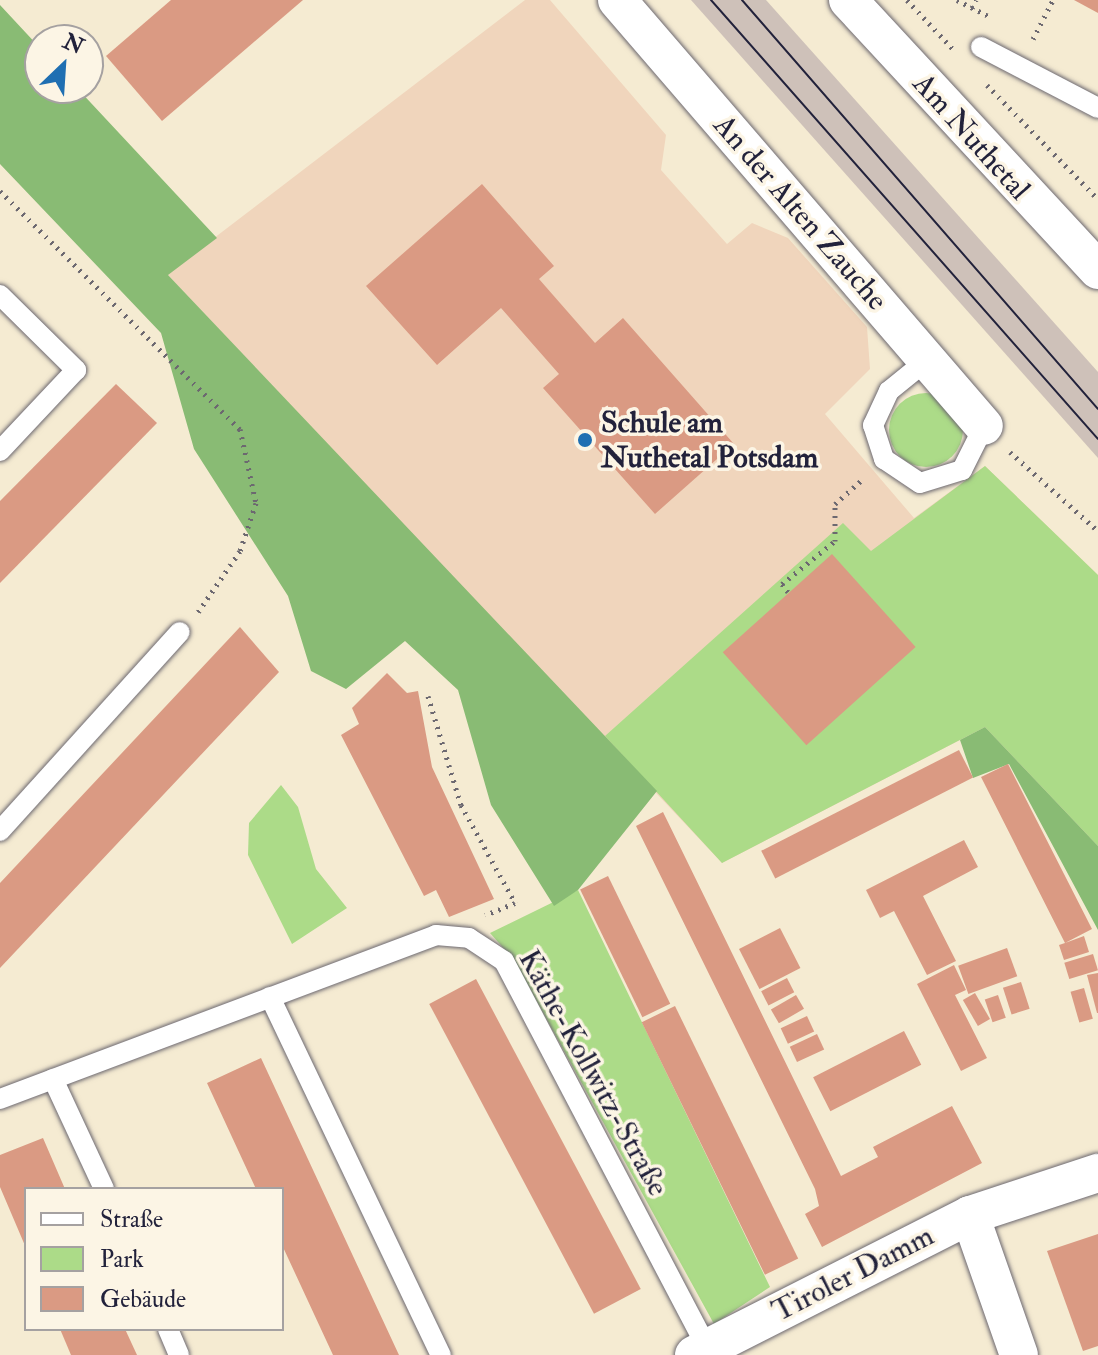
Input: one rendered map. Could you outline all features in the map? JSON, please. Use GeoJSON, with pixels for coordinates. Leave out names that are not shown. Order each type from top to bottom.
{"type":"FeatureCollection","features":[{"type":"Feature","properties":{"kind":"street","name":"An der Alten Zauche"},"geometry":{"type":"LineString","coordinates":[[617,0],[984,426]]}},
{"type":"Feature","properties":{"kind":"street","name":"Am Nuthetal"},"geometry":{"type":"LineString","coordinates":[[848,0],[1098,270]]}},
{"type":"Feature","properties":{"kind":"street","name":"Tiroler Damm"},"geometry":{"type":"LineString","coordinates":[[720,1348],[970,1215],[1098,1173]]}},
{"type":"Feature","properties":{"kind":"street","name":"Tiroler Damm"},"geometry":{"type":"LineString","coordinates":[[970,1215],[1019,1355]]}},
{"type":"Feature","properties":{"kind":"lane"},"geometry":{"type":"LineString","coordinates":[[981,47],[1098,108]]}},
{"type":"Feature","properties":{"kind":"lane"},"geometry":{"type":"LineString","coordinates":[[0,295],[76,370],[0,451]]}},
{"type":"Feature","properties":{"kind":"lane"},"geometry":{"type":"LineString","coordinates":[[926,361],[889,391],[873,425],[884,459],[920,483],[962,470],[984,426]]}},
{"type":"Feature","properties":{"kind":"lane"},"geometry":{"type":"LineString","coordinates":[[0,831],[180,632]]}},
{"type":"Feature","properties":{"kind":"lane"},"geometry":{"type":"LineString","coordinates":[[0,1099],[436,935]]}},
{"type":"Feature","properties":{"kind":"lane","name":"Käthe-Kollwitz-Straße"},"geometry":{"type":"LineString","coordinates":[[436,935],[469,938],[504,961],[720,1348]]}},
{"type":"Feature","properties":{"kind":"lane"},"geometry":{"type":"LineString","coordinates":[[270,997],[441,1355]]}},
{"type":"Feature","properties":{"kind":"lane"},"geometry":{"type":"LineString","coordinates":[[53,1079],[103,1187]]}},
{"type":"Feature","properties":{"kind":"lane"},"geometry":{"type":"LineString","coordinates":[[169,1331],[179,1355]]}},
{"type":"Feature","properties":{"kind":"path"},"geometry":{"type":"LineString","coordinates":[[907,0],[957,53]]}},
{"type":"Feature","properties":{"kind":"path"},"geometry":{"type":"LineString","coordinates":[[972,8],[976,0]]}},
{"type":"Feature","properties":{"kind":"path"},"geometry":{"type":"LineString","coordinates":[[1033,39],[1053,0]]}},
{"type":"Feature","properties":{"kind":"path"},"geometry":{"type":"LineString","coordinates":[[979,76],[1098,199]]}},
{"type":"Feature","properties":{"kind":"path"},"geometry":{"type":"LineString","coordinates":[[0,191],[240,429],[256,503],[240,551],[180,632]]}},
{"type":"Feature","properties":{"kind":"path"},"geometry":{"type":"LineString","coordinates":[[984,426],[1098,531]]}},
{"type":"Feature","properties":{"kind":"path"},"geometry":{"type":"LineString","coordinates":[[788,592],[782,584],[835,541],[835,504],[884,459]]}},
{"type":"Feature","properties":{"kind":"path"},"geometry":{"type":"LineString","coordinates":[[428,696],[461,805],[515,903],[436,935]]}},
{"type":"Feature","properties":{"kind":"shaded area","name":"Schule am Nuthetal Potsdam"},"geometry":{"type":"Polygon","coordinates":[[[525,0],[550,0],[666,135],[661,170],[727,244],[752,223],[788,238],[867,327],[870,369],[825,414],[914,518],[985,466],[1098,575],[1098,846],[985,727],[722,863],[167,274],[525,0]]]}},
{"type":"Feature","properties":{"kind":"shaded area"},"geometry":{"type":"Polygon","coordinates":[[[691,0],[766,0],[1098,372],[1098,458],[691,0]]]}},
{"type":"Feature","properties":{"kind":"green space"},"geometry":{"type":"Polygon","coordinates":[[[0,5],[24,31],[24,104],[92,104],[217,238],[168,275],[657,791],[578,890],[554,906],[491,805],[458,690],[405,641],[346,689],[311,671],[288,596],[194,449],[161,333],[0,164],[0,5]]]}},
{"type":"Feature","properties":{"kind":"green space"},"geometry":{"type":"Polygon","coordinates":[[[926,393],[947,399],[957,409],[963,430],[957,451],[947,461],[926,467],[905,461],[895,451],[889,430],[895,409],[905,399],[926,393]]]}},
{"type":"Feature","properties":{"kind":"green space"},"geometry":{"type":"Polygon","coordinates":[[[985,466],[1098,575],[1098,846],[985,727],[722,863],[605,736],[843,523],[871,551],[985,466]]]}},
{"type":"Feature","properties":{"kind":"green space"},"geometry":{"type":"Polygon","coordinates":[[[985,727],[1098,846],[1098,930],[1009,764],[973,778],[960,740],[985,727]]]}},
{"type":"Feature","properties":{"kind":"green space"},"geometry":{"type":"Polygon","coordinates":[[[281,785],[298,807],[316,869],[347,908],[292,944],[248,855],[249,823],[281,785]]]}},
{"type":"Feature","properties":{"kind":"green space"},"geometry":{"type":"Polygon","coordinates":[[[578,890],[770,1287],[714,1324],[514,960],[490,933],[578,890]]]}},
{"type":"Feature","properties":{"kind":"building"},"geometry":{"type":"Polygon","coordinates":[[[171,0],[303,0],[162,121],[106,56],[171,0]]]}},
{"type":"Feature","properties":{"kind":"building"},"geometry":{"type":"Polygon","coordinates":[[[1074,0],[1098,0],[1098,13],[1074,0]]]}},
{"type":"Feature","properties":{"kind":"building"},"geometry":{"type":"Polygon","coordinates":[[[482,184],[554,266],[539,279],[595,343],[623,318],[734,444],[655,514],[543,388],[559,374],[501,308],[437,365],[366,286],[482,184]]]}},
{"type":"Feature","properties":{"kind":"building"},"geometry":{"type":"Polygon","coordinates":[[[116,384],[157,423],[0,583],[0,501],[116,384]]]}},
{"type":"Feature","properties":{"kind":"building"},"geometry":{"type":"Polygon","coordinates":[[[832,554],[916,647],[806,745],[723,652],[832,554]]]}},
{"type":"Feature","properties":{"kind":"building"},"geometry":{"type":"Polygon","coordinates":[[[240,627],[279,672],[0,968],[0,883],[240,627]]]}},
{"type":"Feature","properties":{"kind":"building"},"geometry":{"type":"Polygon","coordinates":[[[387,673],[407,693],[418,691],[432,767],[494,899],[449,917],[436,890],[424,896],[341,735],[359,724],[352,708],[387,673]]]}},
{"type":"Feature","properties":{"kind":"building"},"geometry":{"type":"Polygon","coordinates":[[[959,750],[973,778],[775,878],[761,851],[959,750]]]}},
{"type":"Feature","properties":{"kind":"building"},"geometry":{"type":"Polygon","coordinates":[[[1008,764],[1092,929],[1065,943],[981,777],[1008,764]]]}},
{"type":"Feature","properties":{"kind":"building"},"geometry":{"type":"Polygon","coordinates":[[[663,812],[841,1176],[878,1157],[873,1147],[952,1106],[982,1163],[822,1247],[805,1214],[819,1206],[815,1189],[636,826],[663,812]]]}},
{"type":"Feature","properties":{"kind":"building"},"geometry":{"type":"Polygon","coordinates":[[[964,840],[978,867],[923,896],[956,961],[927,975],[894,911],[880,918],[866,890],[964,840]]]}},
{"type":"Feature","properties":{"kind":"building"},"geometry":{"type":"Polygon","coordinates":[[[608,876],[670,1004],[642,1017],[580,890],[608,876]]]}},
{"type":"Feature","properties":{"kind":"building"},"geometry":{"type":"Polygon","coordinates":[[[780,928],[800,968],[759,989],[739,949],[780,928]]]}},
{"type":"Feature","properties":{"kind":"building"},"geometry":{"type":"Polygon","coordinates":[[[1084,936],[1089,952],[1064,960],[1059,945],[1084,936]]]}},
{"type":"Feature","properties":{"kind":"building"},"geometry":{"type":"Polygon","coordinates":[[[1007,948],[1017,976],[968,994],[958,966],[1007,948]]]}},
{"type":"Feature","properties":{"kind":"building"},"geometry":{"type":"Polygon","coordinates":[[[1093,954],[1098,970],[1069,979],[1064,963],[1093,954]]]}},
{"type":"Feature","properties":{"kind":"building"},"geometry":{"type":"Polygon","coordinates":[[[954,965],[966,990],[955,995],[987,1058],[961,1071],[917,984],[954,965]]]}},
{"type":"Feature","properties":{"kind":"building"},"geometry":{"type":"Polygon","coordinates":[[[1098,973],[1098,1013],[1097,1013],[1087,975],[1098,973]]]}},
{"type":"Feature","properties":{"kind":"building"},"geometry":{"type":"Polygon","coordinates":[[[787,978],[794,992],[768,1005],[761,991],[787,978]]]}},
{"type":"Feature","properties":{"kind":"building"},"geometry":{"type":"Polygon","coordinates":[[[476,979],[641,1289],[594,1314],[429,1004],[476,979]]]}},
{"type":"Feature","properties":{"kind":"building"},"geometry":{"type":"Polygon","coordinates":[[[1021,982],[1030,1009],[1012,1015],[1003,988],[1021,982]]]}},
{"type":"Feature","properties":{"kind":"building"},"geometry":{"type":"Polygon","coordinates":[[[1084,988],[1093,1019],[1079,1023],[1071,992],[1084,988]]]}},
{"type":"Feature","properties":{"kind":"building"},"geometry":{"type":"Polygon","coordinates":[[[975,993],[990,1019],[978,1026],[963,1000],[975,993]]]}},
{"type":"Feature","properties":{"kind":"building"},"geometry":{"type":"Polygon","coordinates":[[[796,995],[804,1009],[779,1023],[771,1009],[796,995]]]}},
{"type":"Feature","properties":{"kind":"building"},"geometry":{"type":"Polygon","coordinates":[[[998,995],[1006,1018],[993,1022],[985,1000],[998,995]]]}},
{"type":"Feature","properties":{"kind":"building"},"geometry":{"type":"Polygon","coordinates":[[[675,1006],[798,1259],[765,1275],[642,1022],[675,1006]]]}},
{"type":"Feature","properties":{"kind":"building"},"geometry":{"type":"Polygon","coordinates":[[[807,1016],[814,1031],[788,1044],[781,1028],[807,1016]]]}},
{"type":"Feature","properties":{"kind":"building"},"geometry":{"type":"Polygon","coordinates":[[[904,1031],[921,1065],[830,1111],[813,1077],[904,1031]]]}},
{"type":"Feature","properties":{"kind":"building"},"geometry":{"type":"Polygon","coordinates":[[[817,1034],[824,1049],[797,1062],[790,1047],[817,1034]]]}},
{"type":"Feature","properties":{"kind":"building"},"geometry":{"type":"Polygon","coordinates":[[[261,1058],[399,1355],[333,1355],[284,1249],[284,1187],[255,1187],[207,1083],[261,1058]]]}},
{"type":"Feature","properties":{"kind":"building"},"geometry":{"type":"Polygon","coordinates":[[[43,1138],[64,1187],[24,1187],[24,1243],[0,1187],[0,1155],[43,1138]]]}},
{"type":"Feature","properties":{"kind":"building"},"geometry":{"type":"Polygon","coordinates":[[[1098,1234],[1098,1346],[1083,1351],[1047,1251],[1098,1234]]]}},
{"type":"Feature","properties":{"kind":"building"},"geometry":{"type":"Polygon","coordinates":[[[61,1331],[126,1331],[137,1355],[71,1355],[61,1331]]]}},
{"type":"Feature","properties":{"kind":"tram line"},"geometry":{"type":"LineString","coordinates":[[711,0],[1098,439]]}},
{"type":"Feature","properties":{"kind":"tram line"},"geometry":{"type":"LineString","coordinates":[[742,0],[1098,409]]}},
{"type":"Feature","properties":{"kind":"place","name":"Schule am Nuthetal Potsdam"},"geometry":{"type":"Point","coordinates":[585,440]}}]}
